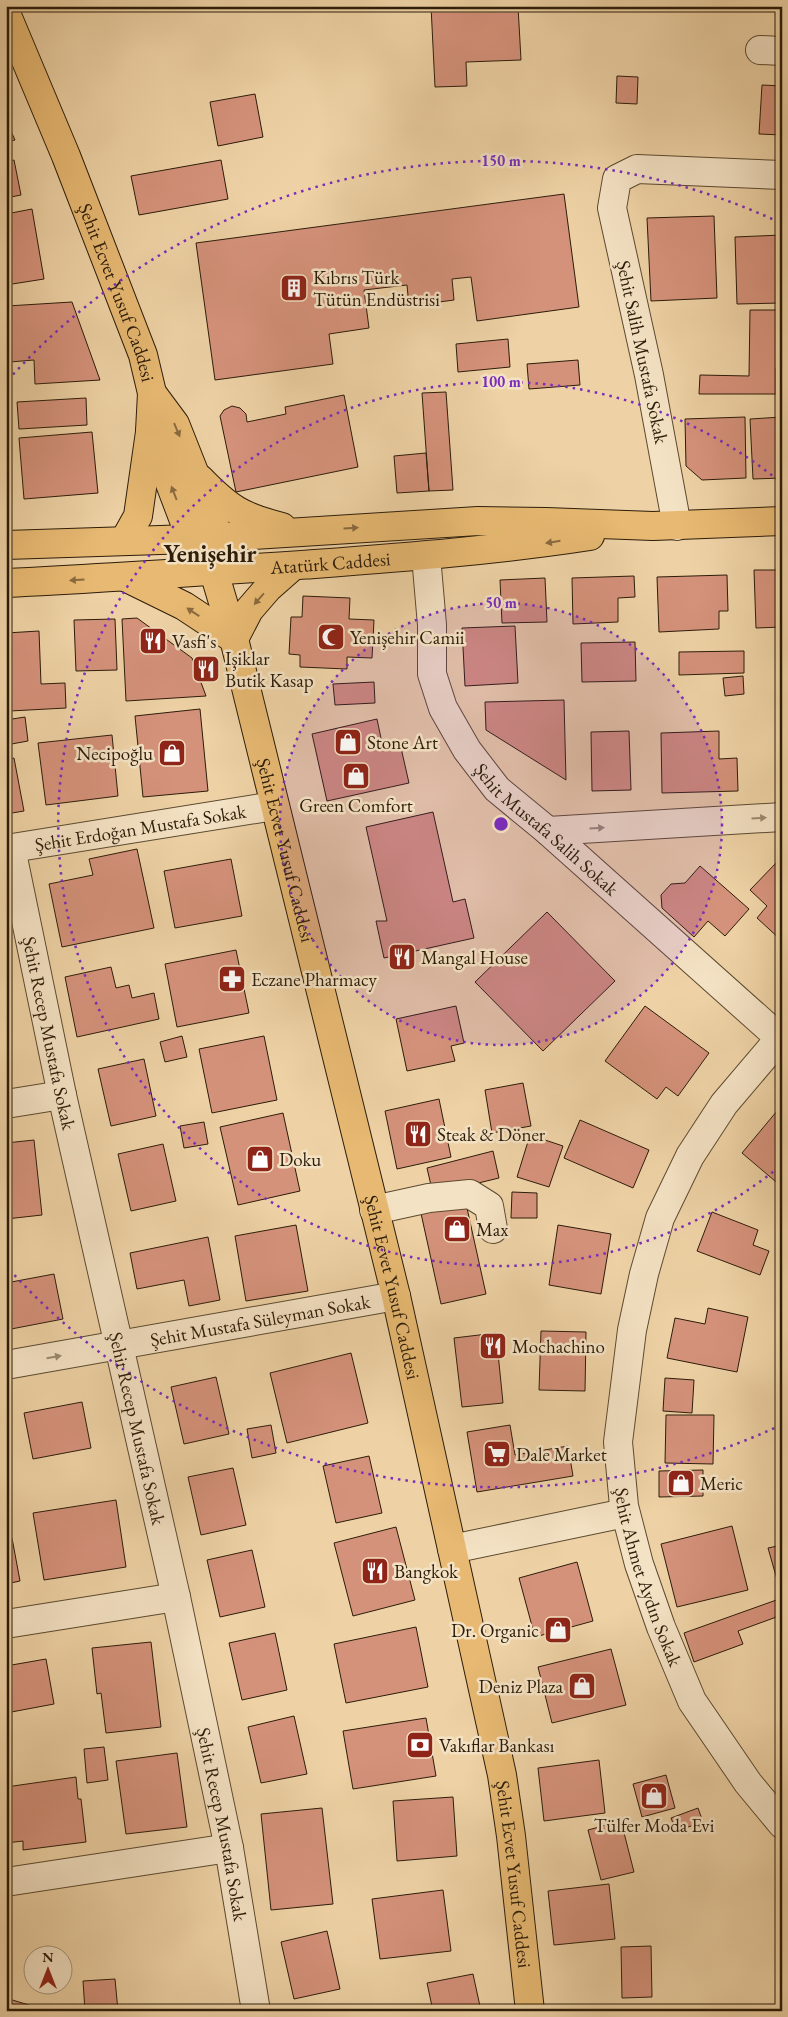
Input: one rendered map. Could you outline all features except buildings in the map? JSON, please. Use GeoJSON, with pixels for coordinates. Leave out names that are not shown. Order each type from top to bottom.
{"type":"FeatureCollection","features":[{"type":"Feature","properties":{"kind":"main road","name":"Şehit Ecvet Yusuf Caddesi"},"geometry":{"type":"LineString","coordinates":[[6,13],[66,156],[139,346],[152,393],[175,424],[219,537],[214,572]]}},
{"type":"Feature","properties":{"kind":"main road"},"geometry":{"type":"LineString","coordinates":[[124,542],[138,516],[150,431],[152,393]]}},
{"type":"Feature","properties":{"kind":"main road","name":"Şehit Ecvet Yusuf Caddesi"},"geometry":{"type":"LineString","coordinates":[[150,431],[191,538],[214,572],[234,639],[396,1296],[502,1775],[511,1836],[530,2011]]}},
{"type":"Feature","properties":{"kind":"main road"},"geometry":{"type":"LineString","coordinates":[[194,472],[222,502],[252,519],[303,532]]}},
{"type":"Feature","properties":{"kind":"main road","name":"Atatürk Caddesi"},"geometry":{"type":"LineString","coordinates":[[6,545],[124,542],[478,521],[665,526],[782,521]]}},
{"type":"Feature","properties":{"kind":"main road","name":"Atatürk Caddesi"},"geometry":{"type":"LineString","coordinates":[[6,583],[214,572],[426,556],[544,543],[665,526]]}},
{"type":"Feature","properties":{"kind":"main road"},"geometry":{"type":"LineString","coordinates":[[126,577],[184,606],[234,639],[249,610],[268,588],[293,566]]}},
{"type":"Feature","properties":{"kind":"street","name":"Şehit Salih Mustafa Sokak"},"geometry":{"type":"LineString","coordinates":[[665,526],[649,375],[612,208],[617,179],[637,169],[782,175]]}},
{"type":"Feature","properties":{"kind":"street","name":"Şehit Mustafa Salih Sokak"},"geometry":{"type":"LineString","coordinates":[[426,556],[432,625],[432,674],[443,708],[467,750],[497,789],[548,831],[781,1039]]}},
{"type":"Feature","properties":{"kind":"street","name":"Şehit Erdoğan Mustafa Sokak"},"geometry":{"type":"LineString","coordinates":[[9,848],[274,806]]}},
{"type":"Feature","properties":{"kind":"street"},"geometry":{"type":"LineString","coordinates":[[548,831],[782,817]]}},
{"type":"Feature","properties":{"kind":"street","name":"Şehit Recep Mustafa Sokak"},"geometry":{"type":"LineString","coordinates":[[9,848],[62,1095],[176,1597],[229,1848],[256,2011]]}},
{"type":"Feature","properties":{"kind":"street","name":"Şehit Ahmet Aydın Sokak"},"geometry":{"type":"LineString","coordinates":[[781,1039],[749,1073],[719,1111],[690,1156],[660,1218],[644,1274],[632,1330],[618,1442],[625,1513],[639,1564],[661,1626],[692,1700],[748,1783],[782,1824]]}},
{"type":"Feature","properties":{"kind":"street"},"geometry":{"type":"LineString","coordinates":[[6,1104],[62,1095]]}},
{"type":"Feature","properties":{"kind":"street"},"geometry":{"type":"LineString","coordinates":[[374,1210],[429,1198],[470,1194],[489,1206],[493,1229]]}},
{"type":"Feature","properties":{"kind":"street","name":"Şehit Mustafa Süleyman Sokak"},"geometry":{"type":"LineString","coordinates":[[6,1365],[396,1296]]}},
{"type":"Feature","properties":{"kind":"street"},"geometry":{"type":"LineString","coordinates":[[452,1549],[625,1513]]}},
{"type":"Feature","properties":{"kind":"street"},"geometry":{"type":"LineString","coordinates":[[6,1624],[176,1597]]}},
{"type":"Feature","properties":{"kind":"street"},"geometry":{"type":"LineString","coordinates":[[6,1882],[229,1848]]}},
{"type":"Feature","properties":{"kind":"place","name":"Kıbrıs Türk Tütün Endüstrisi"},"geometry":{"type":"Point","coordinates":[294,288]}},
{"type":"Feature","properties":{"kind":"place","name":"Yenişehir Camii"},"geometry":{"type":"Point","coordinates":[331,637]}},
{"type":"Feature","properties":{"kind":"place","name":"Vasfi's"},"geometry":{"type":"Point","coordinates":[153,641]}},
{"type":"Feature","properties":{"kind":"place","name":"Işiklar Butik Kasap"},"geometry":{"type":"Point","coordinates":[206,669]}},
{"type":"Feature","properties":{"kind":"place","name":"Stone Art"},"geometry":{"type":"Point","coordinates":[348,742]}},
{"type":"Feature","properties":{"kind":"place","name":"Necipoğlu"},"geometry":{"type":"Point","coordinates":[172,753]}},
{"type":"Feature","properties":{"kind":"place","name":"Green Comfort"},"geometry":{"type":"Point","coordinates":[356,776]}},
{"type":"Feature","properties":{"kind":"place","name":"Mangal House"},"geometry":{"type":"Point","coordinates":[402,957]}},
{"type":"Feature","properties":{"kind":"place","name":"Eczane Pharmacy"},"geometry":{"type":"Point","coordinates":[232,979]}},
{"type":"Feature","properties":{"kind":"place","name":"Steak & Döner"},"geometry":{"type":"Point","coordinates":[418,1134]}},
{"type":"Feature","properties":{"kind":"place","name":"Doku"},"geometry":{"type":"Point","coordinates":[260,1159]}},
{"type":"Feature","properties":{"kind":"place","name":"Max"},"geometry":{"type":"Point","coordinates":[457,1229]}},
{"type":"Feature","properties":{"kind":"place","name":"Mochachino"},"geometry":{"type":"Point","coordinates":[493,1346]}},
{"type":"Feature","properties":{"kind":"place","name":"Dale Market"},"geometry":{"type":"Point","coordinates":[497,1454]}},
{"type":"Feature","properties":{"kind":"place","name":"Meric"},"geometry":{"type":"Point","coordinates":[681,1483]}},
{"type":"Feature","properties":{"kind":"place","name":"Bangkok"},"geometry":{"type":"Point","coordinates":[375,1571]}},
{"type":"Feature","properties":{"kind":"place","name":"Dr. Organic"},"geometry":{"type":"Point","coordinates":[558,1630]}},
{"type":"Feature","properties":{"kind":"place","name":"Deniz Plaza"},"geometry":{"type":"Point","coordinates":[582,1686]}},
{"type":"Feature","properties":{"kind":"place","name":"Vakıflar Bankası"},"geometry":{"type":"Point","coordinates":[420,1745]}},
{"type":"Feature","properties":{"kind":"place","name":"Tülfer Moda Evi"},"geometry":{"type":"Point","coordinates":[654,1796]}},
{"type":"Feature","properties":{"kind":"district","name":"Yenişehir"},"geometry":{"type":"Point","coordinates":[210,554]}}]}
